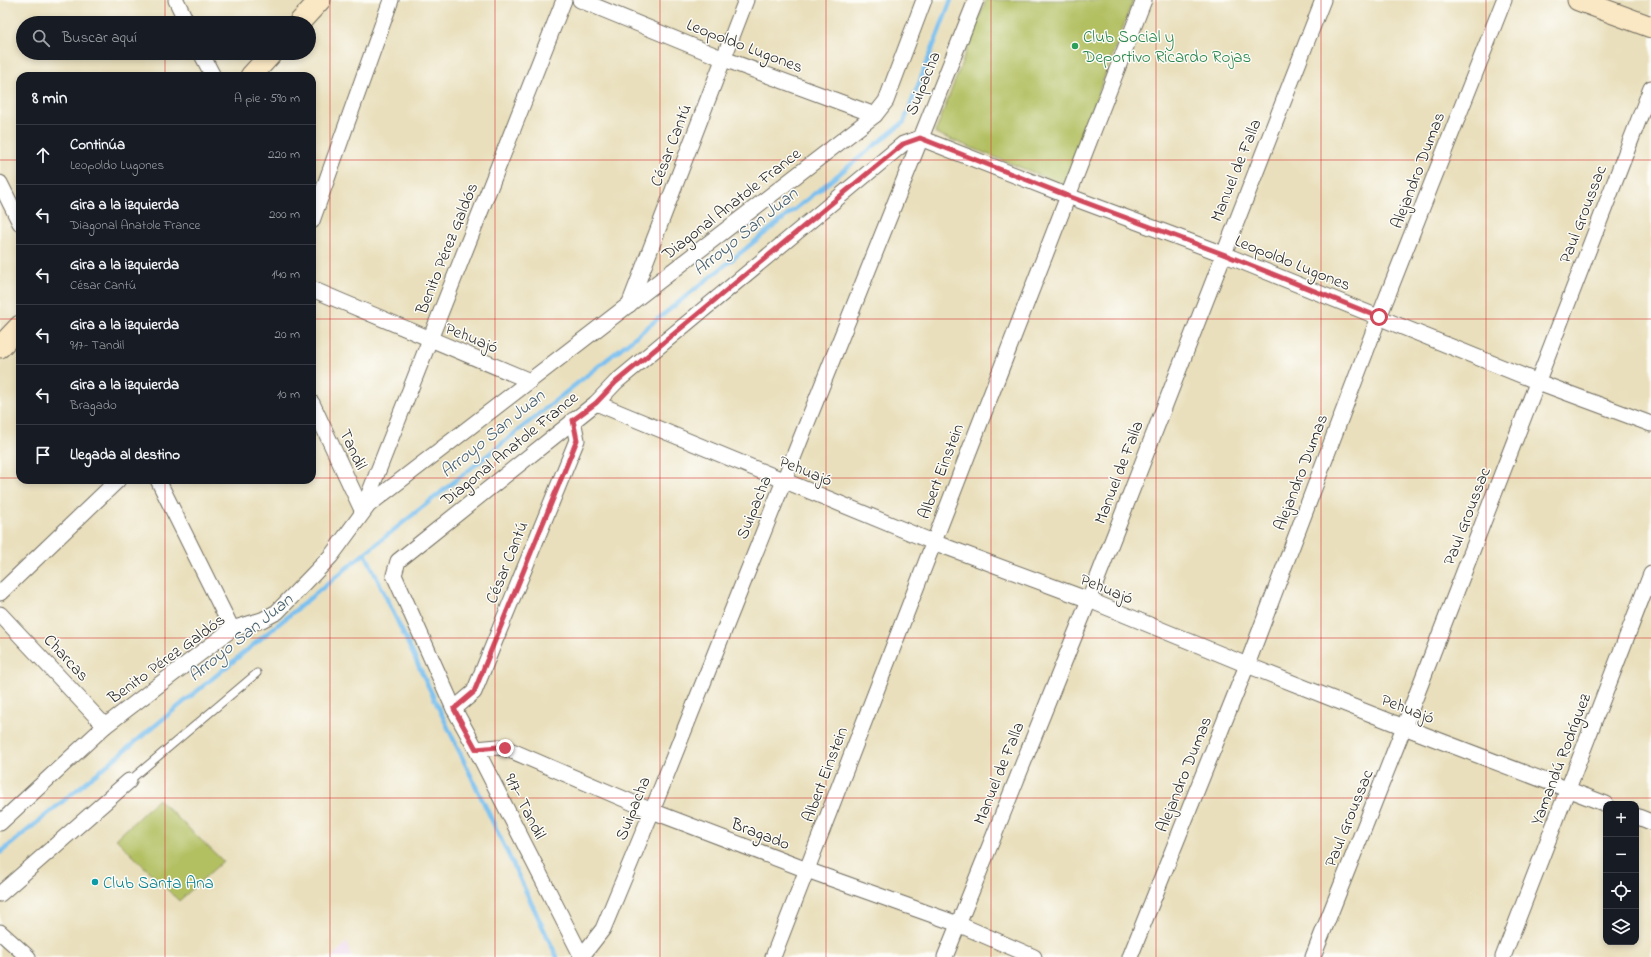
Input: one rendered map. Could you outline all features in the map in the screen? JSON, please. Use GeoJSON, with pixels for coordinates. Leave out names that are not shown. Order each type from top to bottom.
{"type":"FeatureCollection","features":[{"type":"Feature","properties":{"kind":"main road"},"geometry":{"type":"LineString","coordinates":[[305,16],[320,0]]}},
{"type":"Feature","properties":{"kind":"main road"},"geometry":{"type":"LineString","coordinates":[[1578,0],[1651,26]]}},
{"type":"Feature","properties":{"kind":"main road"},"geometry":{"type":"LineString","coordinates":[[255,72],[266,60]]}},
{"type":"Feature","properties":{"kind":"main road"},"geometry":{"type":"LineString","coordinates":[[0,347],[16,330]]}},
{"type":"Feature","properties":{"kind":"street"},"geometry":{"type":"LineString","coordinates":[[176,0],[184,16]]}},
{"type":"Feature","properties":{"kind":"street"},"geometry":{"type":"LineString","coordinates":[[316,210],[391,0]]}},
{"type":"Feature","properties":{"kind":"street","name":"Benito Pérez Galdós"},"geometry":{"type":"LineString","coordinates":[[0,824],[105,726],[232,629],[262,620],[277,612],[331,556],[365,509],[564,0]]}},
{"type":"Feature","properties":{"kind":"street","name":"Leopoldo Lugones"},"geometry":{"type":"LineString","coordinates":[[580,0],[724,58],[875,116]]}},
{"type":"Feature","properties":{"kind":"street","name":"César Cantú"},"geometry":{"type":"LineString","coordinates":[[630,305],[746,0]]}},
{"type":"Feature","properties":{"kind":"street","name":"Suipacha"},"geometry":{"type":"LineString","coordinates":[[875,116],[886,101],[924,0]]}},
{"type":"Feature","properties":{"kind":"street","name":"Suipacha"},"geometry":{"type":"LineString","coordinates":[[582,956],[603,929],[652,811],[976,0]]}},
{"type":"Feature","properties":{"kind":"street","name":"Albert Einstein"},"geometry":{"type":"LineString","coordinates":[[773,957],[1144,0]]}},
{"type":"Feature","properties":{"kind":"street","name":"Manuel de Falla"},"geometry":{"type":"LineString","coordinates":[[945,957],[1089,600],[1323,0]]}},
{"type":"Feature","properties":{"kind":"street","name":"Alejandro Dumas"},"geometry":{"type":"LineString","coordinates":[[1130,957],[1246,665],[1379,317],[1504,0]]}},
{"type":"Feature","properties":{"kind":"street"},"geometry":{"type":"LineString","coordinates":[[205,60],[211,72]]}},
{"type":"Feature","properties":{"kind":"street","name":"Paul Groussac"},"geometry":{"type":"LineString","coordinates":[[1313,957],[1404,727],[1651,88]]}},
{"type":"Feature","properties":{"kind":"street","name":"Diagonal Anatole France"},"geometry":{"type":"LineString","coordinates":[[365,509],[875,116]]}},
{"type":"Feature","properties":{"kind":"street","name":"Leopoldo Lugones"},"geometry":{"type":"LineString","coordinates":[[920,138],[1068,196],[1223,254],[1538,382],[1651,424]]}},
{"type":"Feature","properties":{"kind":"street","name":"Diagonal Anatole France"},"geometry":{"type":"LineString","coordinates":[[398,561],[596,403],[616,382],[903,144],[920,138]]}},
{"type":"Feature","properties":{"kind":"street"},"geometry":{"type":"LineString","coordinates":[[0,183],[16,215]]}},
{"type":"Feature","properties":{"kind":"street","name":"Pehuajó"},"geometry":{"type":"LineString","coordinates":[[316,291],[530,381]]}},
{"type":"Feature","properties":{"kind":"street","name":"Pehuajó"},"geometry":{"type":"LineString","coordinates":[[596,403],[933,542],[1089,600],[1246,665],[1603,803]]}},
{"type":"Feature","properties":{"kind":"street","name":"Tandil"},"geometry":{"type":"LineString","coordinates":[[316,411],[365,509]]}},
{"type":"Feature","properties":{"kind":"street","name":"César Cantú"},"geometry":{"type":"LineString","coordinates":[[454,709],[474,692],[577,440],[573,420]]}},
{"type":"Feature","properties":{"kind":"street"},"geometry":{"type":"LineString","coordinates":[[0,593],[114,484]]}},
{"type":"Feature","properties":{"kind":"street"},"geometry":{"type":"LineString","coordinates":[[160,484],[232,629]]}},
{"type":"Feature","properties":{"kind":"street","name":"917- Tandil"},"geometry":{"type":"LineString","coordinates":[[398,561],[394,575],[454,709],[582,956]]}},
{"type":"Feature","properties":{"kind":"street","name":"Yamandú Rodríguez"},"geometry":{"type":"LineString","coordinates":[[1503,957],[1651,574]]}},
{"type":"Feature","properties":{"kind":"street","name":"Charcas"},"geometry":{"type":"LineString","coordinates":[[0,614],[105,726]]}},
{"type":"Feature","properties":{"kind":"street","name":"Bragado"},"geometry":{"type":"LineString","coordinates":[[476,749],[498,747],[505,748],[652,811],[807,870],[958,924],[1034,957]]}},
{"type":"Feature","properties":{"kind":"street"},"geometry":{"type":"LineString","coordinates":[[0,894],[130,781]]}},
{"type":"Feature","properties":{"kind":"street"},"geometry":{"type":"LineString","coordinates":[[1639,817],[1651,822]]}},
{"type":"Feature","properties":{"kind":"street"},"geometry":{"type":"LineString","coordinates":[[0,932],[28,957]]}},
{"type":"Feature","properties":{"kind":"lane"},"geometry":{"type":"LineString","coordinates":[[130,781],[257,673]]}},
{"type":"Feature","properties":{"kind":"shaded area"},"geometry":{"type":"Polygon","coordinates":[[[347,942],[351,957],[332,957],[347,942]]]}},
{"type":"Feature","properties":{"kind":"green space"},"geometry":{"type":"Polygon","coordinates":[[[986,0],[1133,0],[1064,185],[935,133],[986,0]]]}},
{"type":"Feature","properties":{"kind":"green space"},"geometry":{"type":"Polygon","coordinates":[[[158,799],[223,861],[179,901],[116,839],[158,799]]]}},
{"type":"Feature","properties":{"kind":"waterway","name":"Arroyo San Juan"},"geometry":{"type":"LineString","coordinates":[[0,853],[365,553],[904,122],[951,0]]}},
{"type":"Feature","properties":{"kind":"waterway"},"geometry":{"type":"LineString","coordinates":[[365,553],[557,957]]}},
{"type":"Feature","properties":{"kind":"place","name":"Club Social y Deportivo Ricardo Rojas"},"geometry":{"type":"Point","coordinates":[1075,46]}},
{"type":"Feature","properties":{"kind":"place","name":"Club Santa Ana"},"geometry":{"type":"Point","coordinates":[95,882]}},
{"type":"Feature","properties":{"kind":"route"},"geometry":{"type":"LineString","coordinates":[[505,748],[498,747],[476,749],[454,709],[474,692],[577,440],[573,420],[596,403],[616,382],[903,144],[920,138],[1068,196],[1223,254],[1379,317]]}}]}
